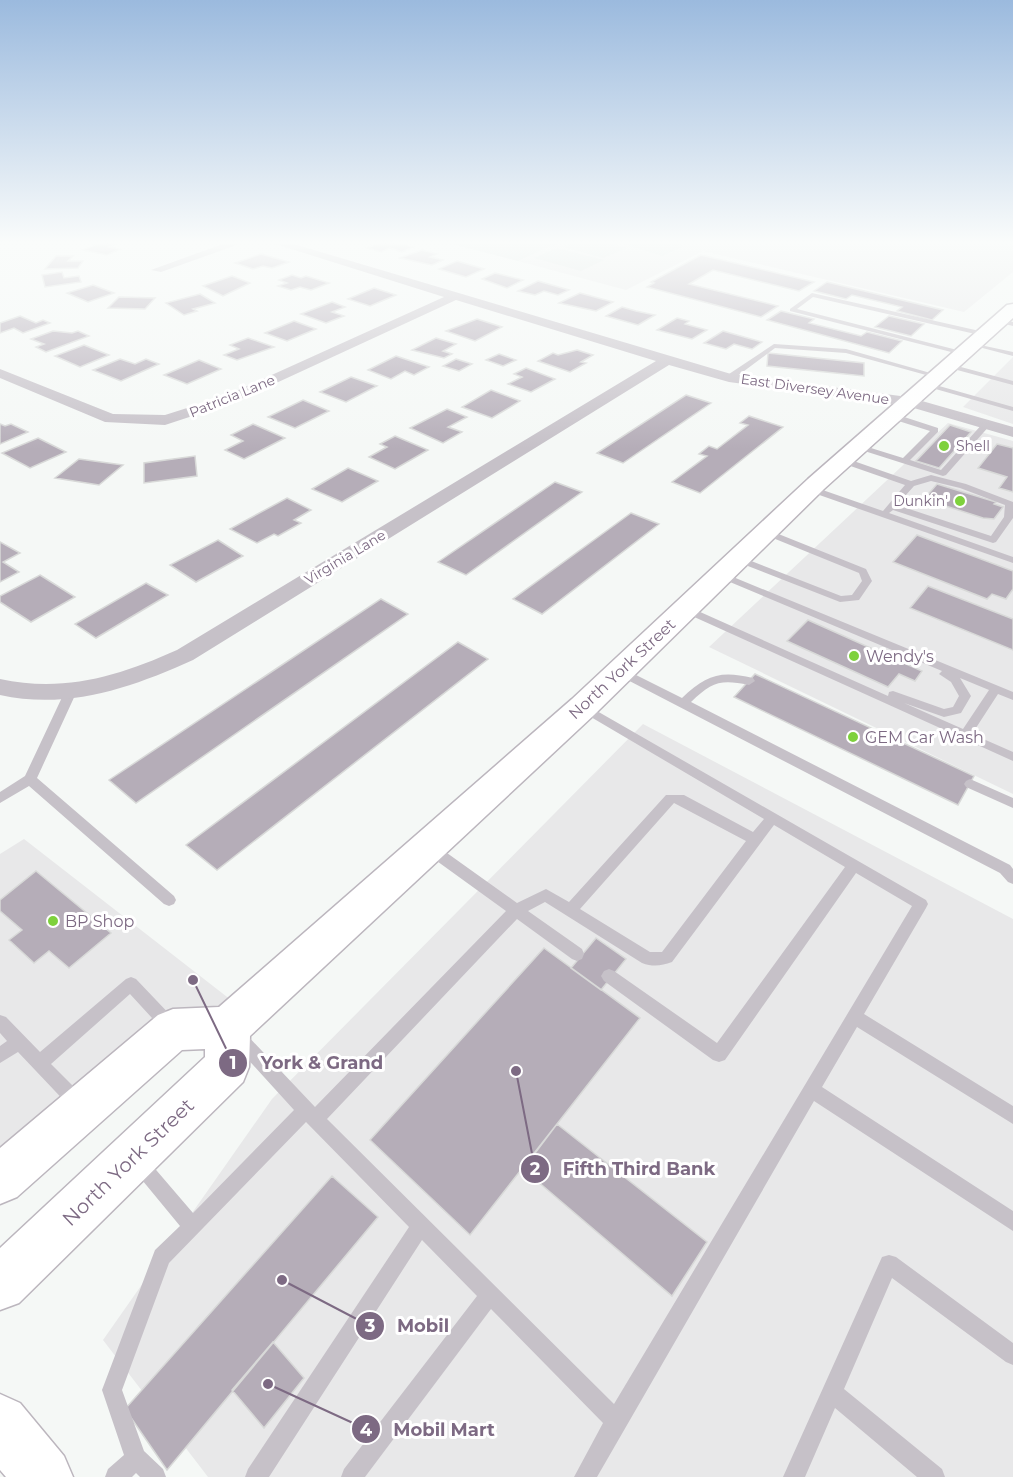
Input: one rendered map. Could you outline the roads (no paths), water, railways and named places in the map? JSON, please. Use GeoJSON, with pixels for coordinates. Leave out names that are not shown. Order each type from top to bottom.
{"type":"FeatureCollection","features":[{"type":"Feature","properties":{"kind":"main road","name":"North York Street"},"geometry":{"type":"LineString","coordinates":[[0,1284],[227,1067],[228,1027],[583,707],[850,453],[956,359],[1008,318]]}},
{"type":"Feature","properties":{"kind":"main road"},"geometry":{"type":"LineString","coordinates":[[0,1180],[173,1030],[228,1027]]}},
{"type":"Feature","properties":{"kind":"main road"},"geometry":{"type":"LineString","coordinates":[[0,1423],[43,1477]]}},
{"type":"Feature","properties":{"kind":"street","name":"Patricia Lane"},"geometry":{"type":"LineString","coordinates":[[0,373],[111,418],[165,420],[230,399],[422,311]]}},
{"type":"Feature","properties":{"kind":"street","name":"East Diversey Avenue"},"geometry":{"type":"LineString","coordinates":[[505,311],[729,378],[987,424],[1013,432]]}},
{"type":"Feature","properties":{"kind":"street","name":"Virginia Lane"},"geometry":{"type":"LineString","coordinates":[[0,687],[38,693],[70,691],[142,675],[185,655],[668,359]]}},
{"type":"Feature","properties":{"kind":"lane"},"geometry":{"type":"LineString","coordinates":[[795,311],[956,359],[1013,409]]}},
{"type":"Feature","properties":{"kind":"lane"},"geometry":{"type":"LineString","coordinates":[[848,311],[956,359],[1011,380]]}},
{"type":"Feature","properties":{"kind":"lane"},"geometry":{"type":"LineString","coordinates":[[729,378],[774,346],[956,359],[1013,354]]}},
{"type":"Feature","properties":{"kind":"lane"},"geometry":{"type":"LineString","coordinates":[[900,409],[935,430],[904,461]]}},
{"type":"Feature","properties":{"kind":"lane"},"geometry":{"type":"LineString","coordinates":[[850,453],[904,461],[943,473],[987,424]]}},
{"type":"Feature","properties":{"kind":"lane"},"geometry":{"type":"LineString","coordinates":[[850,453],[911,484]]}},
{"type":"Feature","properties":{"kind":"lane"},"geometry":{"type":"LineString","coordinates":[[884,514],[891,506],[911,484],[931,477],[1000,498],[1010,504],[1009,517],[993,540],[891,506]]}},
{"type":"Feature","properties":{"kind":"lane"},"geometry":{"type":"LineString","coordinates":[[811,489],[1013,560]]}},
{"type":"Feature","properties":{"kind":"lane"},"geometry":{"type":"LineString","coordinates":[[729,567],[840,599],[855,598],[867,581],[863,571],[766,532]]}},
{"type":"Feature","properties":{"kind":"lane"},"geometry":{"type":"LineString","coordinates":[[729,567],[955,679],[965,696],[957,710],[944,713],[897,696],[845,672],[825,672]]}},
{"type":"Feature","properties":{"kind":"lane"},"geometry":{"type":"LineString","coordinates":[[685,609],[1013,757]]}},
{"type":"Feature","properties":{"kind":"lane"},"geometry":{"type":"LineString","coordinates":[[880,641],[1013,696]]}},
{"type":"Feature","properties":{"kind":"lane"},"geometry":{"type":"LineString","coordinates":[[620,672],[1009,873]]}},
{"type":"Feature","properties":{"kind":"lane"},"geometry":{"type":"LineString","coordinates":[[682,704],[708,681],[727,675],[749,681]]}},
{"type":"Feature","properties":{"kind":"lane"},"geometry":{"type":"LineString","coordinates":[[965,735],[996,689]]}},
{"type":"Feature","properties":{"kind":"lane"},"geometry":{"type":"LineString","coordinates":[[0,798],[30,779],[70,691]]}},
{"type":"Feature","properties":{"kind":"lane"},"geometry":{"type":"LineString","coordinates":[[583,707],[921,904],[585,1477]]}},
{"type":"Feature","properties":{"kind":"lane"},"geometry":{"type":"LineString","coordinates":[[30,779],[169,900]]}},
{"type":"Feature","properties":{"kind":"lane"},"geometry":{"type":"LineString","coordinates":[[970,784],[1013,804]]}},
{"type":"Feature","properties":{"kind":"lane"},"geometry":{"type":"LineString","coordinates":[[570,910],[671,798],[679,798],[755,840]]}},
{"type":"Feature","properties":{"kind":"lane"},"geometry":{"type":"LineString","coordinates":[[155,1477],[136,1458],[112,1390],[162,1257],[311,1115],[516,910],[546,895],[647,958],[658,960],[668,957],[772,817]]}},
{"type":"Feature","properties":{"kind":"lane"},"geometry":{"type":"LineString","coordinates":[[427,847],[577,954]]}},
{"type":"Feature","properties":{"kind":"lane"},"geometry":{"type":"LineString","coordinates":[[609,976],[719,1054],[854,865]]}},
{"type":"Feature","properties":{"kind":"lane"},"geometry":{"type":"LineString","coordinates":[[40,1062],[131,984],[173,1030]]}},
{"type":"Feature","properties":{"kind":"lane"},"geometry":{"type":"LineString","coordinates":[[855,1017],[1013,1116]]}},
{"type":"Feature","properties":{"kind":"lane"},"geometry":{"type":"LineString","coordinates":[[0,1022],[83,1108]]}},
{"type":"Feature","properties":{"kind":"lane"},"geometry":{"type":"LineString","coordinates":[[228,1027],[311,1115],[616,1421]]}},
{"type":"Feature","properties":{"kind":"lane"},"geometry":{"type":"LineString","coordinates":[[0,1055],[20,1041]]}},
{"type":"Feature","properties":{"kind":"lane"},"geometry":{"type":"LineString","coordinates":[[811,1090],[1013,1222]]}},
{"type":"Feature","properties":{"kind":"lane"},"geometry":{"type":"LineString","coordinates":[[134,1157],[192,1226]]}},
{"type":"Feature","properties":{"kind":"lane"},"geometry":{"type":"LineString","coordinates":[[256,1477],[421,1225]]}},
{"type":"Feature","properties":{"kind":"lane"},"geometry":{"type":"LineString","coordinates":[[794,1477],[889,1264],[1013,1356]]}},
{"type":"Feature","properties":{"kind":"lane"},"geometry":{"type":"LineString","coordinates":[[352,1477],[490,1295]]}},
{"type":"Feature","properties":{"kind":"lane"},"geometry":{"type":"LineString","coordinates":[[832,1392],[934,1477]]}},
{"type":"Feature","properties":{"kind":"lane"},"geometry":{"type":"LineString","coordinates":[[117,1477],[136,1458]]}},
{"type":"Feature","properties":{"kind":"place","name":"Shell"},"geometry":{"type":"Point","coordinates":[944,446]}},
{"type":"Feature","properties":{"kind":"place","name":"Dunkin'"},"geometry":{"type":"Point","coordinates":[960,501]}},
{"type":"Feature","properties":{"kind":"place","name":"Wendy's"},"geometry":{"type":"Point","coordinates":[854,656]}},
{"type":"Feature","properties":{"kind":"place","name":"GEM Car Wash"},"geometry":{"type":"Point","coordinates":[853,737]}},
{"type":"Feature","properties":{"kind":"place","name":"BP Shop"},"geometry":{"type":"Point","coordinates":[53,921]}},
{"type":"Feature","properties":{"kind":"place","name":"York & Grand"},"geometry":{"type":"Point","coordinates":[193,980]}},
{"type":"Feature","properties":{"kind":"place","name":"Fifth Third Bank"},"geometry":{"type":"Point","coordinates":[516,1071]}},
{"type":"Feature","properties":{"kind":"place","name":"Mobil"},"geometry":{"type":"Point","coordinates":[282,1280]}},
{"type":"Feature","properties":{"kind":"place","name":"Mobil Mart"},"geometry":{"type":"Point","coordinates":[268,1384]}}]}
